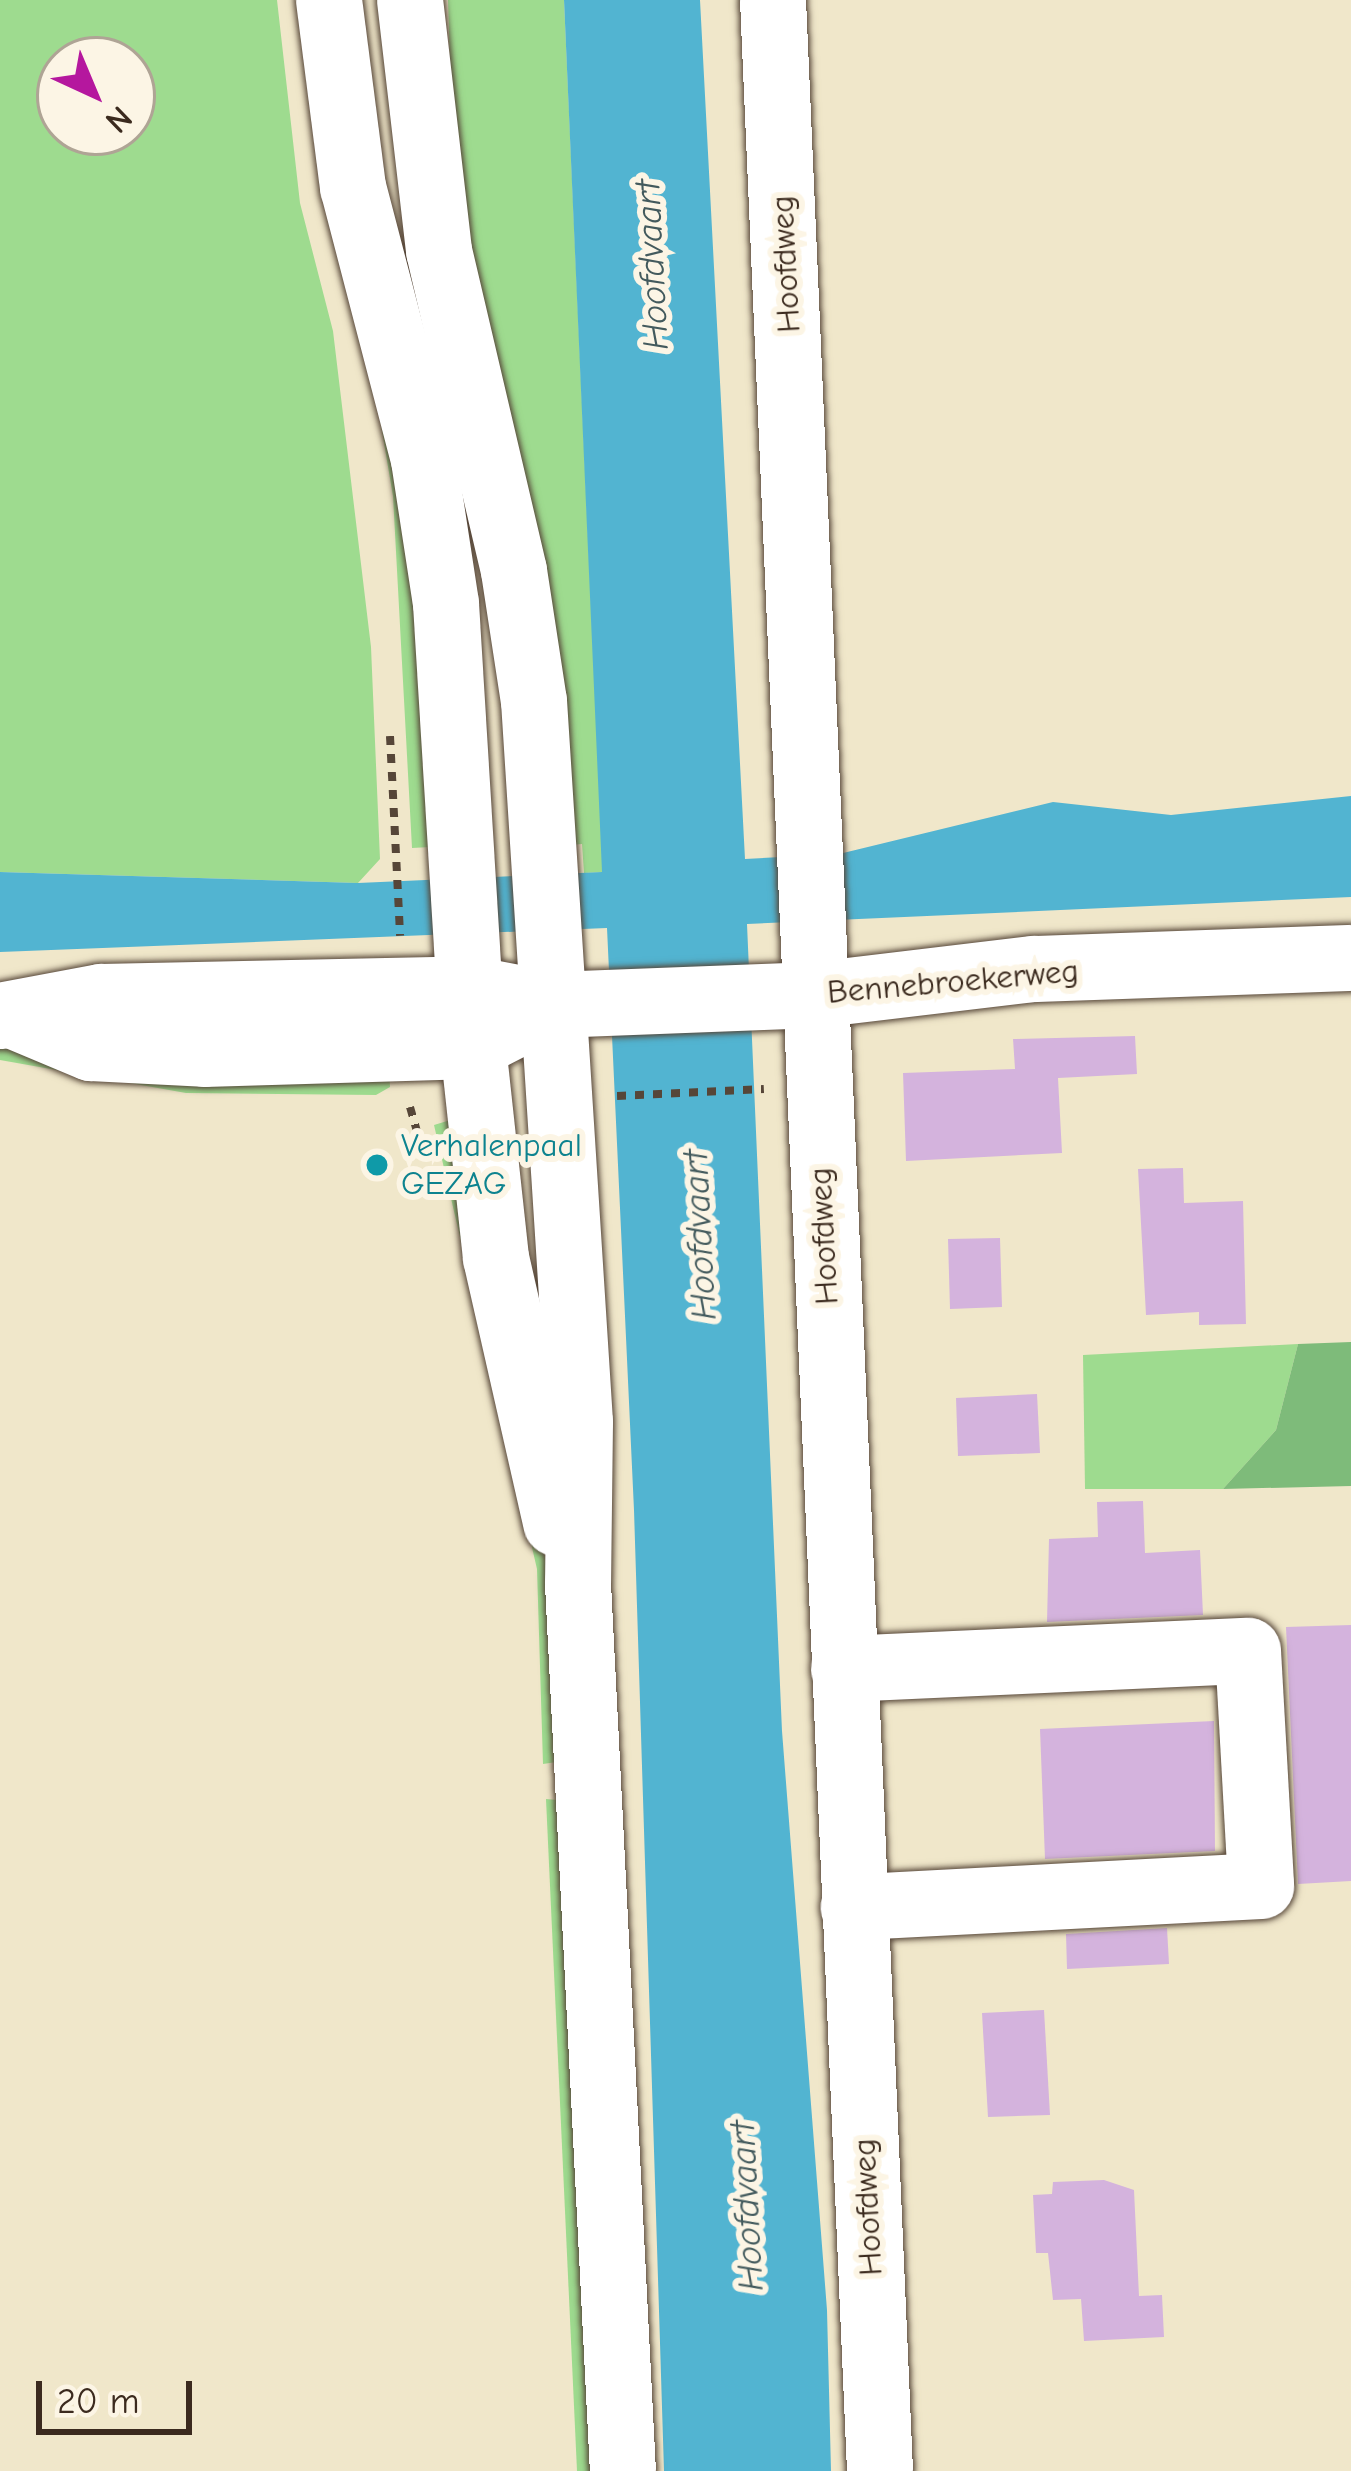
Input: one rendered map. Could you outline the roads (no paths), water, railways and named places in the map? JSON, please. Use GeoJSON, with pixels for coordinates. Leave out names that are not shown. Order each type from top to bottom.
{"type":"FeatureCollection","features":[{"type":"Feature","properties":{"kind":"street"},"geometry":{"type":"LineString","coordinates":[[329,0],[352,187],[427,481],[455,689],[470,994],[509,1338],[578,1584]]}},
{"type":"Feature","properties":{"kind":"street"},"geometry":{"type":"LineString","coordinates":[[410,0],[439,251],[527,658],[562,984],[580,1422],[578,1584],[623,2471]]}},
{"type":"Feature","properties":{"kind":"street","name":"Hoofdweg"},"geometry":{"type":"LineString","coordinates":[[772,0],[810,924],[798,995],[844,1669],[880,2471]]}},
{"type":"Feature","properties":{"kind":"street","name":"Bennebroekerweg"},"geometry":{"type":"LineString","coordinates":[[6,1016],[91,1048],[204,1054],[404,998],[562,984],[798,995],[1034,969],[1351,958]]}},
{"type":"Feature","properties":{"kind":"street"},"geometry":{"type":"LineString","coordinates":[[844,1669],[1248,1651],[1261,1886],[854,1907]]}},
{"type":"Feature","properties":{"kind":"water","name":"Hoofdvaart"},"geometry":{"type":"Polygon","coordinates":[[[564,0],[700,0],[745,859],[839,854],[1053,802],[1171,815],[1351,796],[1351,897],[747,924],[782,1731],[827,2310],[831,2471],[664,2471],[634,1510],[607,928],[0,952],[0,872],[358,883],[602,872],[564,0]]]}},
{"type":"Feature","properties":{"kind":"place","name":"Verhalenpaal GEZAG"},"geometry":{"type":"Point","coordinates":[377,1165]}}]}
